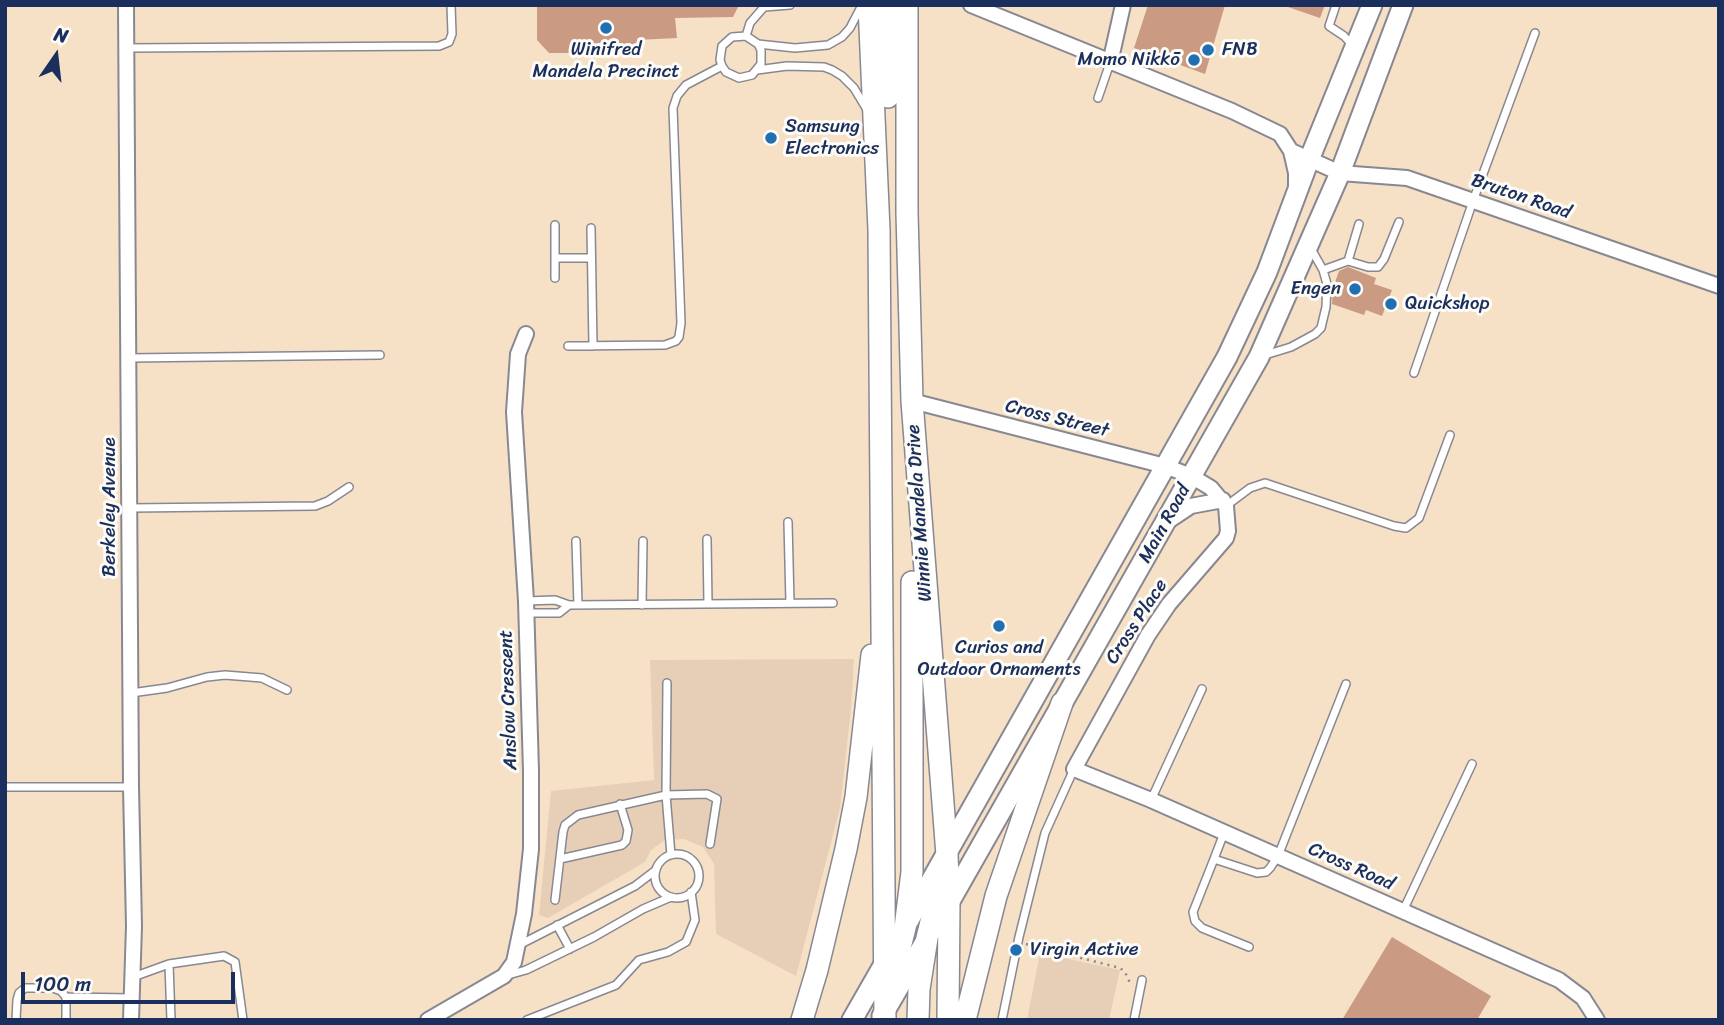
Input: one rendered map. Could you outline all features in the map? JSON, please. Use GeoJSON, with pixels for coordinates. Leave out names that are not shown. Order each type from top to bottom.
{"type":"FeatureCollection","features":[{"type":"Feature","properties":{"kind":"main road","name":"Winnie Mandela Drive"},"geometry":{"type":"LineString","coordinates":[[869,5],[879,230],[883,582],[883,1017]]}},
{"type":"Feature","properties":{"kind":"main road"},"geometry":{"type":"LineString","coordinates":[[879,230],[888,212],[887,5]]}},
{"type":"Feature","properties":{"kind":"main road","name":"Winnie Mandela Drive"},"geometry":{"type":"LineString","coordinates":[[907,5],[907,213],[912,401],[950,901],[948,1020]]}},
{"type":"Feature","properties":{"kind":"main road","name":"Main Road"},"geometry":{"type":"LineString","coordinates":[[852,1020],[1227,357],[1266,272],[1295,196],[1300,156],[1372,5]]}},
{"type":"Feature","properties":{"kind":"main road","name":"Main Road"},"geometry":{"type":"LineString","coordinates":[[883,1017],[1259,357],[1340,173],[1403,5]]}},
{"type":"Feature","properties":{"kind":"main road"},"geometry":{"type":"LineString","coordinates":[[883,1017],[905,928],[912,872],[912,565],[919,506]]}},
{"type":"Feature","properties":{"kind":"main road"},"geometry":{"type":"LineString","coordinates":[[802,1020],[817,970],[856,797],[869,673],[883,582]]}},
{"type":"Feature","properties":{"kind":"main road"},"geometry":{"type":"LineString","coordinates":[[964,1020],[996,895],[1062,703]]}},
{"type":"Feature","properties":{"kind":"main road"},"geometry":{"type":"LineString","coordinates":[[918,1020],[919,989],[927,938],[947,855]]}},
{"type":"Feature","properties":{"kind":"street","name":"Berkeley Avenue"},"geometry":{"type":"LineString","coordinates":[[126,5],[132,1012]]}},
{"type":"Feature","properties":{"kind":"street","name":"Bruton Road"},"geometry":{"type":"LineString","coordinates":[[971,5],[1232,111],[1280,134],[1300,156],[1340,173],[1407,178],[1719,286]]}},
{"type":"Feature","properties":{"kind":"street"},"geometry":{"type":"LineString","coordinates":[[1110,63],[1123,5]]}},
{"type":"Feature","properties":{"kind":"street","name":"Anslow Crescent"},"geometry":{"type":"LineString","coordinates":[[504,976],[514,962],[519,945],[531,849],[526,607],[514,412],[517,365],[526,334]]}},
{"type":"Feature","properties":{"kind":"street","name":"Cross Street"},"geometry":{"type":"LineString","coordinates":[[912,401],[1165,466],[1191,476]]}},
{"type":"Feature","properties":{"kind":"street"},"geometry":{"type":"LineString","coordinates":[[1191,476],[1211,488],[1225,503]]}},
{"type":"Feature","properties":{"kind":"street"},"geometry":{"type":"LineString","coordinates":[[1165,524],[1191,506],[1225,503]]}},
{"type":"Feature","properties":{"kind":"street","name":"Cross Place"},"geometry":{"type":"LineString","coordinates":[[1074,769],[1148,635],[1169,604],[1226,538],[1228,531],[1225,503]]}},
{"type":"Feature","properties":{"kind":"street","name":"Cross Road"},"geometry":{"type":"LineString","coordinates":[[1074,769],[1225,832],[1559,980],[1583,998],[1597,1020]]}},
{"type":"Feature","properties":{"kind":"street"},"geometry":{"type":"LineString","coordinates":[[428,1020],[504,976]]}},
{"type":"Feature","properties":{"kind":"lane"},"geometry":{"type":"LineString","coordinates":[[126,48],[439,46],[449,42],[452,34],[452,5]]}},
{"type":"Feature","properties":{"kind":"lane"},"geometry":{"type":"LineString","coordinates":[[746,36],[750,23],[764,7],[790,5]]}},
{"type":"Feature","properties":{"kind":"lane"},"geometry":{"type":"LineString","coordinates":[[758,44],[762,57],[752,75],[738,78],[726,72],[720,53],[726,41],[739,35],[758,44],[795,48],[828,45],[842,37],[862,5]]}},
{"type":"Feature","properties":{"kind":"lane"},"geometry":{"type":"LineString","coordinates":[[1336,5],[1329,26],[1341,33],[1354,47]]}},
{"type":"Feature","properties":{"kind":"lane"},"geometry":{"type":"LineString","coordinates":[[1414,373],[1535,33]]}},
{"type":"Feature","properties":{"kind":"lane"},"geometry":{"type":"LineString","coordinates":[[1098,98],[1110,63]]}},
{"type":"Feature","properties":{"kind":"lane"},"geometry":{"type":"LineString","coordinates":[[568,346],[665,345],[679,337],[681,323],[673,108],[677,96],[686,85],[722,66]]}},
{"type":"Feature","properties":{"kind":"lane"},"geometry":{"type":"LineString","coordinates":[[757,70],[787,66],[824,67],[832,70],[854,88],[876,124]]}},
{"type":"Feature","properties":{"kind":"lane"},"geometry":{"type":"LineString","coordinates":[[1323,270],[1348,261],[1378,267],[1399,222]]}},
{"type":"Feature","properties":{"kind":"lane"},"geometry":{"type":"LineString","coordinates":[[555,225],[555,278]]}},
{"type":"Feature","properties":{"kind":"lane"},"geometry":{"type":"LineString","coordinates":[[1348,261],[1359,225]]}},
{"type":"Feature","properties":{"kind":"lane"},"geometry":{"type":"LineString","coordinates":[[591,229],[593,346]]}},
{"type":"Feature","properties":{"kind":"lane"},"geometry":{"type":"LineString","coordinates":[[1259,357],[1291,347],[1318,331],[1327,299],[1327,284],[1310,246]]}},
{"type":"Feature","properties":{"kind":"lane"},"geometry":{"type":"LineString","coordinates":[[555,258],[591,258]]}},
{"type":"Feature","properties":{"kind":"lane"},"geometry":{"type":"LineString","coordinates":[[128,358],[380,355]]}},
{"type":"Feature","properties":{"kind":"lane"},"geometry":{"type":"LineString","coordinates":[[1225,503],[1265,483],[1406,528],[1419,518],[1450,435]]}},
{"type":"Feature","properties":{"kind":"lane"},"geometry":{"type":"LineString","coordinates":[[129,508],[316,506],[349,487]]}},
{"type":"Feature","properties":{"kind":"lane"},"geometry":{"type":"LineString","coordinates":[[788,522],[790,603]]}},
{"type":"Feature","properties":{"kind":"lane"},"geometry":{"type":"LineString","coordinates":[[707,539],[708,604]]}},
{"type":"Feature","properties":{"kind":"lane"},"geometry":{"type":"LineString","coordinates":[[576,541],[578,605]]}},
{"type":"Feature","properties":{"kind":"lane"},"geometry":{"type":"LineString","coordinates":[[642,605],[643,541]]}},
{"type":"Feature","properties":{"kind":"lane"},"geometry":{"type":"LineString","coordinates":[[526,607],[555,600],[569,606]]}},
{"type":"Feature","properties":{"kind":"lane"},"geometry":{"type":"LineString","coordinates":[[526,607],[559,613],[569,606],[578,605],[833,603]]}},
{"type":"Feature","properties":{"kind":"lane"},"geometry":{"type":"LineString","coordinates":[[130,693],[225,675],[262,678],[287,690]]}},
{"type":"Feature","properties":{"kind":"lane"},"geometry":{"type":"LineString","coordinates":[[667,683],[666,795],[671,855]]}},
{"type":"Feature","properties":{"kind":"lane"},"geometry":{"type":"LineString","coordinates":[[1214,859],[1257,873],[1266,872],[1278,856],[1346,684]]}},
{"type":"Feature","properties":{"kind":"lane"},"geometry":{"type":"LineString","coordinates":[[1151,800],[1202,689]]}},
{"type":"Feature","properties":{"kind":"lane"},"geometry":{"type":"LineString","coordinates":[[1403,911],[1472,764]]}},
{"type":"Feature","properties":{"kind":"lane"},"geometry":{"type":"LineString","coordinates":[[1002,1020],[1045,833],[1074,769]]}},
{"type":"Feature","properties":{"kind":"lane"},"geometry":{"type":"LineString","coordinates":[[5,787],[131,787]]}},
{"type":"Feature","properties":{"kind":"lane"},"geometry":{"type":"LineString","coordinates":[[555,900],[565,825],[578,815],[666,795],[706,794],[717,799],[710,844]]}},
{"type":"Feature","properties":{"kind":"lane"},"geometry":{"type":"LineString","coordinates":[[560,859],[622,845],[626,841],[628,830],[620,804]]}},
{"type":"Feature","properties":{"kind":"lane"},"geometry":{"type":"LineString","coordinates":[[1225,832],[1193,912],[1195,921],[1202,928],[1249,947]]}},
{"type":"Feature","properties":{"kind":"lane"},"geometry":{"type":"LineString","coordinates":[[519,945],[635,886],[671,855],[686,856],[696,866],[698,881],[691,892],[678,898],[671,897],[660,890],[655,876],[656,870]]}},
{"type":"Feature","properties":{"kind":"lane"},"geometry":{"type":"LineString","coordinates":[[527,1020],[616,985],[639,960],[667,952],[686,942],[695,920],[691,892]]}},
{"type":"Feature","properties":{"kind":"lane"},"geometry":{"type":"LineString","coordinates":[[504,976],[526,970],[671,897]]}},
{"type":"Feature","properties":{"kind":"lane"},"geometry":{"type":"LineString","coordinates":[[558,925],[570,949]]}},
{"type":"Feature","properties":{"kind":"lane"},"geometry":{"type":"LineString","coordinates":[[133,977],[169,964],[224,956],[235,961],[243,1020]]}},
{"type":"Feature","properties":{"kind":"lane"},"geometry":{"type":"LineString","coordinates":[[169,964],[171,1020]]}},
{"type":"Feature","properties":{"kind":"lane"},"geometry":{"type":"LineString","coordinates":[[1134,1020],[1142,979]]}},
{"type":"Feature","properties":{"kind":"lane"},"geometry":{"type":"LineString","coordinates":[[16,1020],[17,1000],[19,993],[25,988],[53,988],[66,997],[132,1012]]}},
{"type":"Feature","properties":{"kind":"lane"},"geometry":{"type":"LineString","coordinates":[[66,997],[66,1020]]}},
{"type":"Feature","properties":{"kind":"path"},"geometry":{"type":"LineString","coordinates":[[1019,937],[1024,944],[1120,968],[1129,978],[1136,1006]]}},
{"type":"Feature","properties":{"kind":"shaded area"},"geometry":{"type":"Polygon","coordinates":[[[854,659],[840,808],[796,976],[716,934],[714,864],[703,847],[684,839],[665,840],[651,850],[645,862],[548,918],[539,915],[551,791],[654,780],[650,660],[854,659]]]}},
{"type":"Feature","properties":{"kind":"shaded area"},"geometry":{"type":"Polygon","coordinates":[[[1040,953],[1120,970],[1109,1020],[1027,1020],[1040,953]]]}},
{"type":"Feature","properties":{"kind":"building","name":"Winifred Mandela Precinct"},"geometry":{"type":"Polygon","coordinates":[[[537,5],[739,5],[733,17],[675,18],[677,38],[637,40],[638,53],[549,53],[537,40],[537,5]]]}},
{"type":"Feature","properties":{"kind":"building"},"geometry":{"type":"Polygon","coordinates":[[[1148,5],[1225,5],[1205,74],[1134,48],[1148,5]]]}},
{"type":"Feature","properties":{"kind":"building"},"geometry":{"type":"Polygon","coordinates":[[[1325,5],[1320,18],[1288,7],[1325,5]]]}},
{"type":"Feature","properties":{"kind":"building"},"geometry":{"type":"Polygon","coordinates":[[[1348,267],[1376,278],[1374,284],[1392,290],[1382,316],[1366,310],[1364,315],[1332,304],[1333,288],[1339,271],[1348,267]]]}},
{"type":"Feature","properties":{"kind":"building"},"geometry":{"type":"Polygon","coordinates":[[[1392,937],[1491,996],[1477,1020],[1342,1020],[1392,937]]]}},
{"type":"Feature","properties":{"kind":"place","name":"Winifred Mandela Precinct"},"geometry":{"type":"Point","coordinates":[606,28]}},
{"type":"Feature","properties":{"kind":"place","name":"FNB"},"geometry":{"type":"Point","coordinates":[1208,50]}},
{"type":"Feature","properties":{"kind":"place","name":"Momo Nikkō"},"geometry":{"type":"Point","coordinates":[1194,60]}},
{"type":"Feature","properties":{"kind":"place","name":"Samsung Electronics"},"geometry":{"type":"Point","coordinates":[771,138]}},
{"type":"Feature","properties":{"kind":"place","name":"Engen"},"geometry":{"type":"Point","coordinates":[1355,289]}},
{"type":"Feature","properties":{"kind":"place","name":"Quickshop"},"geometry":{"type":"Point","coordinates":[1391,304]}},
{"type":"Feature","properties":{"kind":"place","name":"Curios and Outdoor Ornaments"},"geometry":{"type":"Point","coordinates":[999,626]}},
{"type":"Feature","properties":{"kind":"place","name":"Virgin Active"},"geometry":{"type":"Point","coordinates":[1016,950]}}]}
